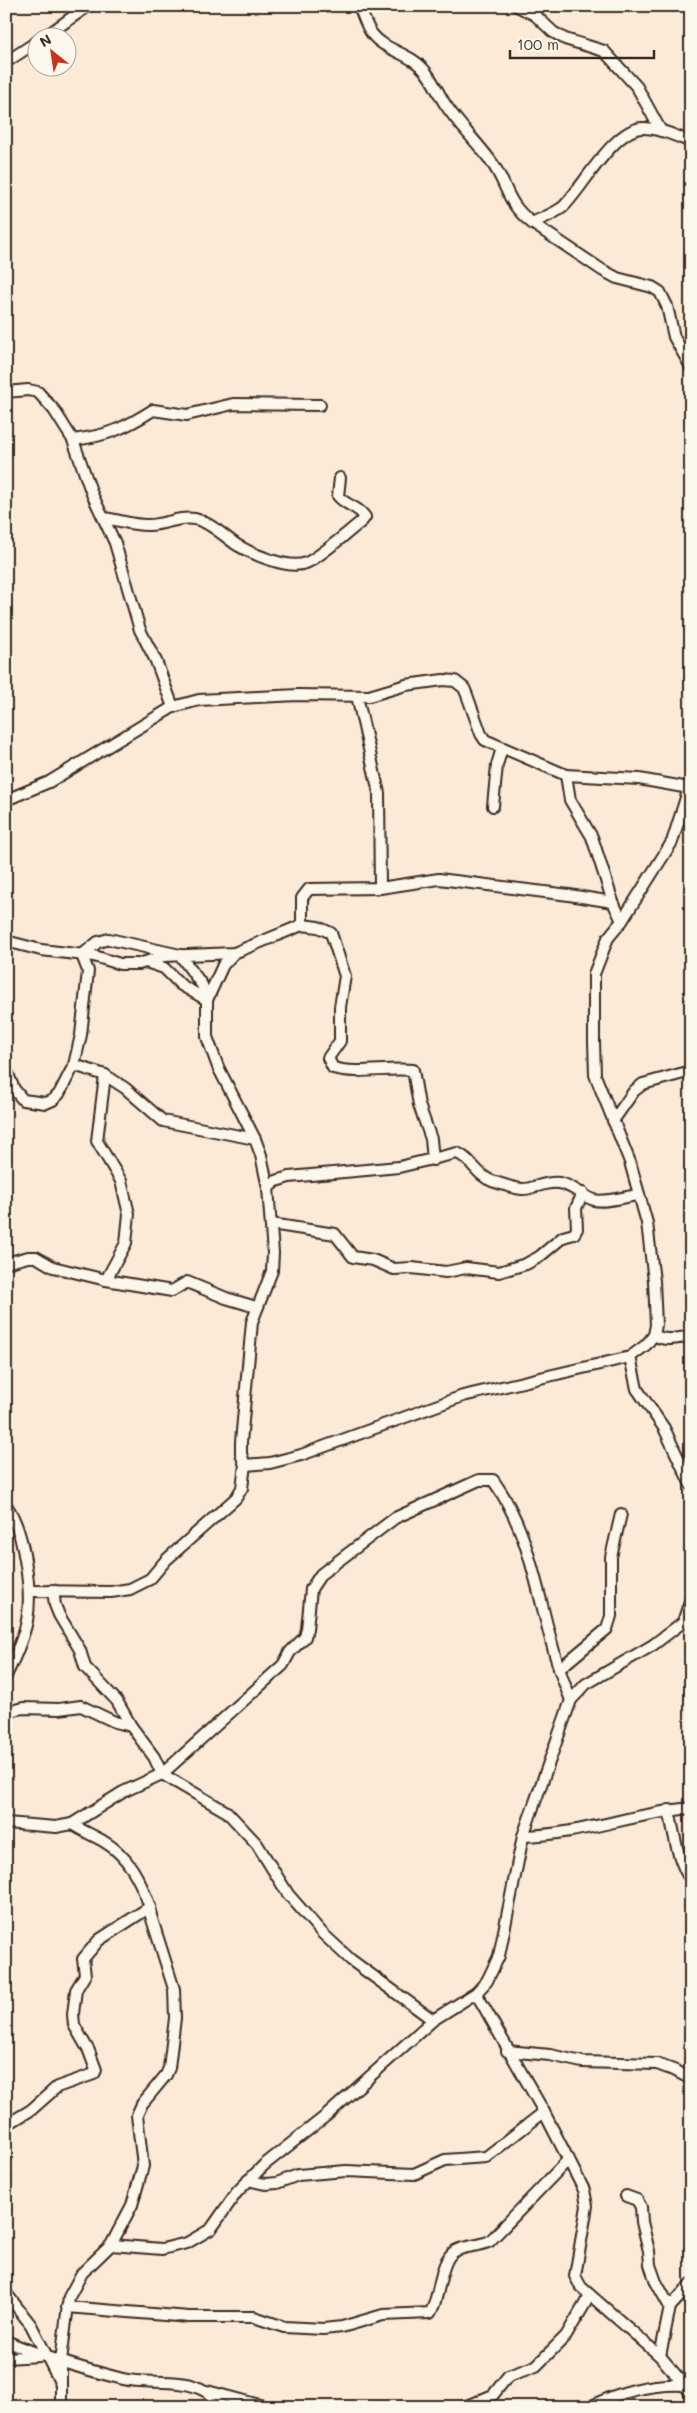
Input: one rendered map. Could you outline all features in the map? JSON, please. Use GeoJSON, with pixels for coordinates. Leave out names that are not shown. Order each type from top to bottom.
{"type":"FeatureCollection","features":[{"type":"Feature","properties":{"kind":"street"},"geometry":{"type":"LineString","coordinates":[[57,28],[88,6]]}},
{"type":"Feature","properties":{"kind":"street"},"geometry":{"type":"LineString","coordinates":[[358,6],[372,34],[386,45],[407,55],[426,72],[450,110],[491,162],[510,201],[518,212],[617,278],[652,287],[660,292],[667,306],[674,337],[691,367]]}},
{"type":"Feature","properties":{"kind":"street"},"geometry":{"type":"LineString","coordinates":[[517,6],[535,15],[553,32],[564,39],[604,51],[637,87],[661,131]]}},
{"type":"Feature","properties":{"kind":"street"},"geometry":{"type":"LineString","coordinates":[[6,62],[28,48]]}},
{"type":"Feature","properties":{"kind":"street"},"geometry":{"type":"LineString","coordinates":[[532,223],[564,206],[603,156],[625,136],[641,128],[661,131],[691,142]]}},
{"type":"Feature","properties":{"kind":"street"},"geometry":{"type":"LineString","coordinates":[[6,392],[28,390],[38,392],[54,410],[73,440],[92,494],[116,542],[140,630],[156,661],[173,707]]}},
{"type":"Feature","properties":{"kind":"street"},"geometry":{"type":"LineString","coordinates":[[73,440],[116,432],[153,410],[187,415],[232,404],[320,404]]}},
{"type":"Feature","properties":{"kind":"street"},"geometry":{"type":"LineString","coordinates":[[104,518],[144,525],[173,519],[194,519],[209,525],[239,545],[265,558],[280,562],[306,563],[362,521],[364,517],[360,509],[338,496],[340,478]]}},
{"type":"Feature","properties":{"kind":"street"},"geometry":{"type":"LineString","coordinates":[[6,800],[49,782],[173,707],[219,698],[298,694],[368,696],[406,685],[443,680],[455,681],[464,688],[481,734],[485,740],[502,748],[566,775],[639,779],[690,786],[672,842],[622,921],[608,938],[594,974],[595,1076],[630,1162],[647,1223],[654,1281],[656,1325],[654,1335],[646,1345],[630,1357],[463,1396],[301,1455],[270,1463],[246,1465]]}},
{"type":"Feature","properties":{"kind":"street"},"geometry":{"type":"LineString","coordinates":[[357,696],[379,793],[380,888]]}},
{"type":"Feature","properties":{"kind":"street"},"geometry":{"type":"LineString","coordinates":[[493,806],[497,765],[502,748]]}},
{"type":"Feature","properties":{"kind":"street"},"geometry":{"type":"LineString","coordinates":[[566,775],[570,800],[592,837],[613,902],[622,921]]}},
{"type":"Feature","properties":{"kind":"street"},"geometry":{"type":"LineString","coordinates":[[302,925],[302,898],[309,889],[380,888],[439,879],[613,902]]}},
{"type":"Feature","properties":{"kind":"street"},"geometry":{"type":"LineString","coordinates":[[6,940],[41,950],[60,950],[82,956],[94,956],[120,964],[146,962],[164,956],[234,953],[302,925],[318,927],[331,934],[345,976],[340,1007],[340,1041],[328,1058],[333,1068],[345,1071],[394,1067],[413,1070],[419,1105],[431,1139],[433,1160]]}},
{"type":"Feature","properties":{"kind":"street"},"geometry":{"type":"LineString","coordinates":[[30,1591],[111,1592],[130,1589],[150,1579],[166,1560],[236,1498],[242,1488],[246,1465],[240,1454],[252,1322],[272,1271],[273,1253],[268,1188],[261,1155],[218,1067],[207,1037],[207,1000],[198,978],[180,955],[109,939],[98,942],[82,956]]}},
{"type":"Feature","properties":{"kind":"street"},"geometry":{"type":"LineString","coordinates":[[207,1000],[223,964],[234,953]]}},
{"type":"Feature","properties":{"kind":"street"},"geometry":{"type":"LineString","coordinates":[[6,1069],[14,1089],[23,1100],[46,1103],[59,1094],[74,1064],[81,1035],[88,971],[82,956]]}},
{"type":"Feature","properties":{"kind":"street"},"geometry":{"type":"LineString","coordinates":[[146,962],[164,968],[181,985],[207,1000]]}},
{"type":"Feature","properties":{"kind":"street"},"geometry":{"type":"LineString","coordinates":[[74,1064],[105,1075],[126,1088],[163,1121],[255,1140]]}},
{"type":"Feature","properties":{"kind":"street"},"geometry":{"type":"LineString","coordinates":[[613,1121],[634,1091],[643,1084],[691,1071]]}},
{"type":"Feature","properties":{"kind":"street"},"geometry":{"type":"LineString","coordinates":[[105,1075],[97,1141],[122,1181],[130,1214],[126,1242],[106,1280]]}},
{"type":"Feature","properties":{"kind":"street"},"geometry":{"type":"LineString","coordinates":[[268,1188],[276,1181],[289,1177],[399,1167],[457,1153],[463,1155],[477,1171],[490,1180],[523,1190],[541,1183],[559,1183],[573,1187],[592,1199],[600,1201],[639,1195]]}},
{"type":"Feature","properties":{"kind":"street"},"geometry":{"type":"LineString","coordinates":[[271,1224],[336,1234],[353,1257],[373,1260],[394,1269],[412,1268],[446,1272],[466,1268],[499,1272],[532,1261],[563,1237],[574,1234],[577,1229],[576,1208],[583,1193]]}},
{"type":"Feature","properties":{"kind":"street"},"geometry":{"type":"LineString","coordinates":[[6,1263],[28,1256],[36,1257],[53,1267],[106,1280],[172,1291],[187,1282],[256,1308]]}},
{"type":"Feature","properties":{"kind":"street"},"geometry":{"type":"LineString","coordinates":[[654,1335],[660,1339],[691,1336]]}},
{"type":"Feature","properties":{"kind":"street"},"geometry":{"type":"LineString","coordinates":[[630,1357],[636,1390],[664,1428],[691,1485]]}},
{"type":"Feature","properties":{"kind":"street"},"geometry":{"type":"LineString","coordinates":[[6,1823],[56,1827],[72,1824],[123,1792],[162,1774],[282,1665],[290,1652],[305,1637],[308,1629],[311,1589],[321,1574],[394,1518],[479,1480],[493,1480],[503,1494],[524,1545],[559,1669],[571,1700]]}},
{"type":"Feature","properties":{"kind":"street"},"geometry":{"type":"LineString","coordinates":[[6,1505],[12,1514],[23,1542],[30,1591],[29,1612],[22,1643],[6,1676]]}},
{"type":"Feature","properties":{"kind":"street"},"geometry":{"type":"LineString","coordinates":[[559,1669],[607,1629],[611,1616],[611,1557],[621,1514]]}},
{"type":"Feature","properties":{"kind":"street"},"geometry":{"type":"LineString","coordinates":[[54,1590],[56,1610],[80,1650],[85,1667],[117,1701],[131,1726],[154,1757],[162,1774],[227,1812],[257,1844],[288,1894],[322,1933],[351,1960],[433,2020]]}},
{"type":"Feature","properties":{"kind":"street"},"geometry":{"type":"LineString","coordinates":[[111,2244],[162,2249],[187,2243],[211,2229],[237,2192],[248,2180],[327,2115],[433,2020],[476,1993],[487,1981],[499,1956],[523,1836],[571,1700],[586,1684],[653,1645],[688,1618],[691,1598]]}},
{"type":"Feature","properties":{"kind":"street"},"geometry":{"type":"LineString","coordinates":[[6,1712],[23,1708],[59,1709],[81,1706],[115,1722],[131,1726]]}},
{"type":"Feature","properties":{"kind":"street"},"geometry":{"type":"LineString","coordinates":[[523,1836],[579,1831],[669,1810],[691,1808]]}},
{"type":"Feature","properties":{"kind":"street"},"geometry":{"type":"LineString","coordinates":[[669,1810],[677,1845],[686,1873],[691,1880]]}},
{"type":"Feature","properties":{"kind":"street"},"geometry":{"type":"LineString","coordinates":[[61,2407],[61,2361],[69,2297],[82,2273],[111,2244],[132,2205],[143,2166],[138,2111],[166,2075],[169,2068],[175,2018],[174,1989],[151,1916],[150,1906],[136,1872],[127,1860],[104,1841],[72,1824]]}},
{"type":"Feature","properties":{"kind":"street"},"geometry":{"type":"LineString","coordinates":[[6,2125],[31,2110],[57,2087],[94,2074],[96,2070],[89,2051],[74,2025],[73,2014],[76,1990],[85,1975],[83,1959],[99,1940],[150,1906]]}},
{"type":"Feature","properties":{"kind":"street"},"geometry":{"type":"LineString","coordinates":[[476,1993],[507,2051],[544,2112],[584,2190],[587,2206],[575,2276],[581,2287],[660,2356],[688,2389]]}},
{"type":"Feature","properties":{"kind":"street"},"geometry":{"type":"LineString","coordinates":[[507,2051],[550,2054],[582,2062],[657,2064],[676,2071],[691,2080]]}},
{"type":"Feature","properties":{"kind":"street"},"geometry":{"type":"LineString","coordinates":[[248,2180],[265,2184],[298,2175],[346,2171],[414,2174],[444,2160],[486,2157],[544,2112]]}},
{"type":"Feature","properties":{"kind":"street"},"geometry":{"type":"LineString","coordinates":[[68,2307],[189,2317],[254,2317],[284,2327],[323,2329],[342,2327],[383,2315],[430,2313],[440,2280],[451,2254],[457,2250],[483,2245],[490,2241],[569,2159]]}},
{"type":"Feature","properties":{"kind":"street"},"geometry":{"type":"LineString","coordinates":[[626,2196],[637,2200],[642,2207],[642,2222],[649,2251],[650,2265],[656,2282],[670,2307]]}},
{"type":"Feature","properties":{"kind":"street"},"geometry":{"type":"LineString","coordinates":[[660,2356],[670,2307],[691,2284]]}},
{"type":"Feature","properties":{"kind":"street"},"geometry":{"type":"LineString","coordinates":[[6,2293],[31,2325],[61,2385]]}},
{"type":"Feature","properties":{"kind":"street"},"geometry":{"type":"LineString","coordinates":[[464,2407],[493,2394],[508,2376],[536,2366],[566,2336],[590,2295]]}},
{"type":"Feature","properties":{"kind":"street"},"geometry":{"type":"LineString","coordinates":[[6,2341],[61,2361],[123,2379],[145,2382],[178,2382],[267,2407]]}},
{"type":"Feature","properties":{"kind":"street"},"geometry":{"type":"LineString","coordinates":[[6,2358],[46,2356]]}},
{"type":"Feature","properties":{"kind":"street"},"geometry":{"type":"LineString","coordinates":[[590,2407],[648,2386],[663,2384],[688,2389]]}},
{"type":"Feature","properties":{"kind":"street"},"geometry":{"type":"LineString","coordinates":[[205,2391],[222,2407]]}}]}
